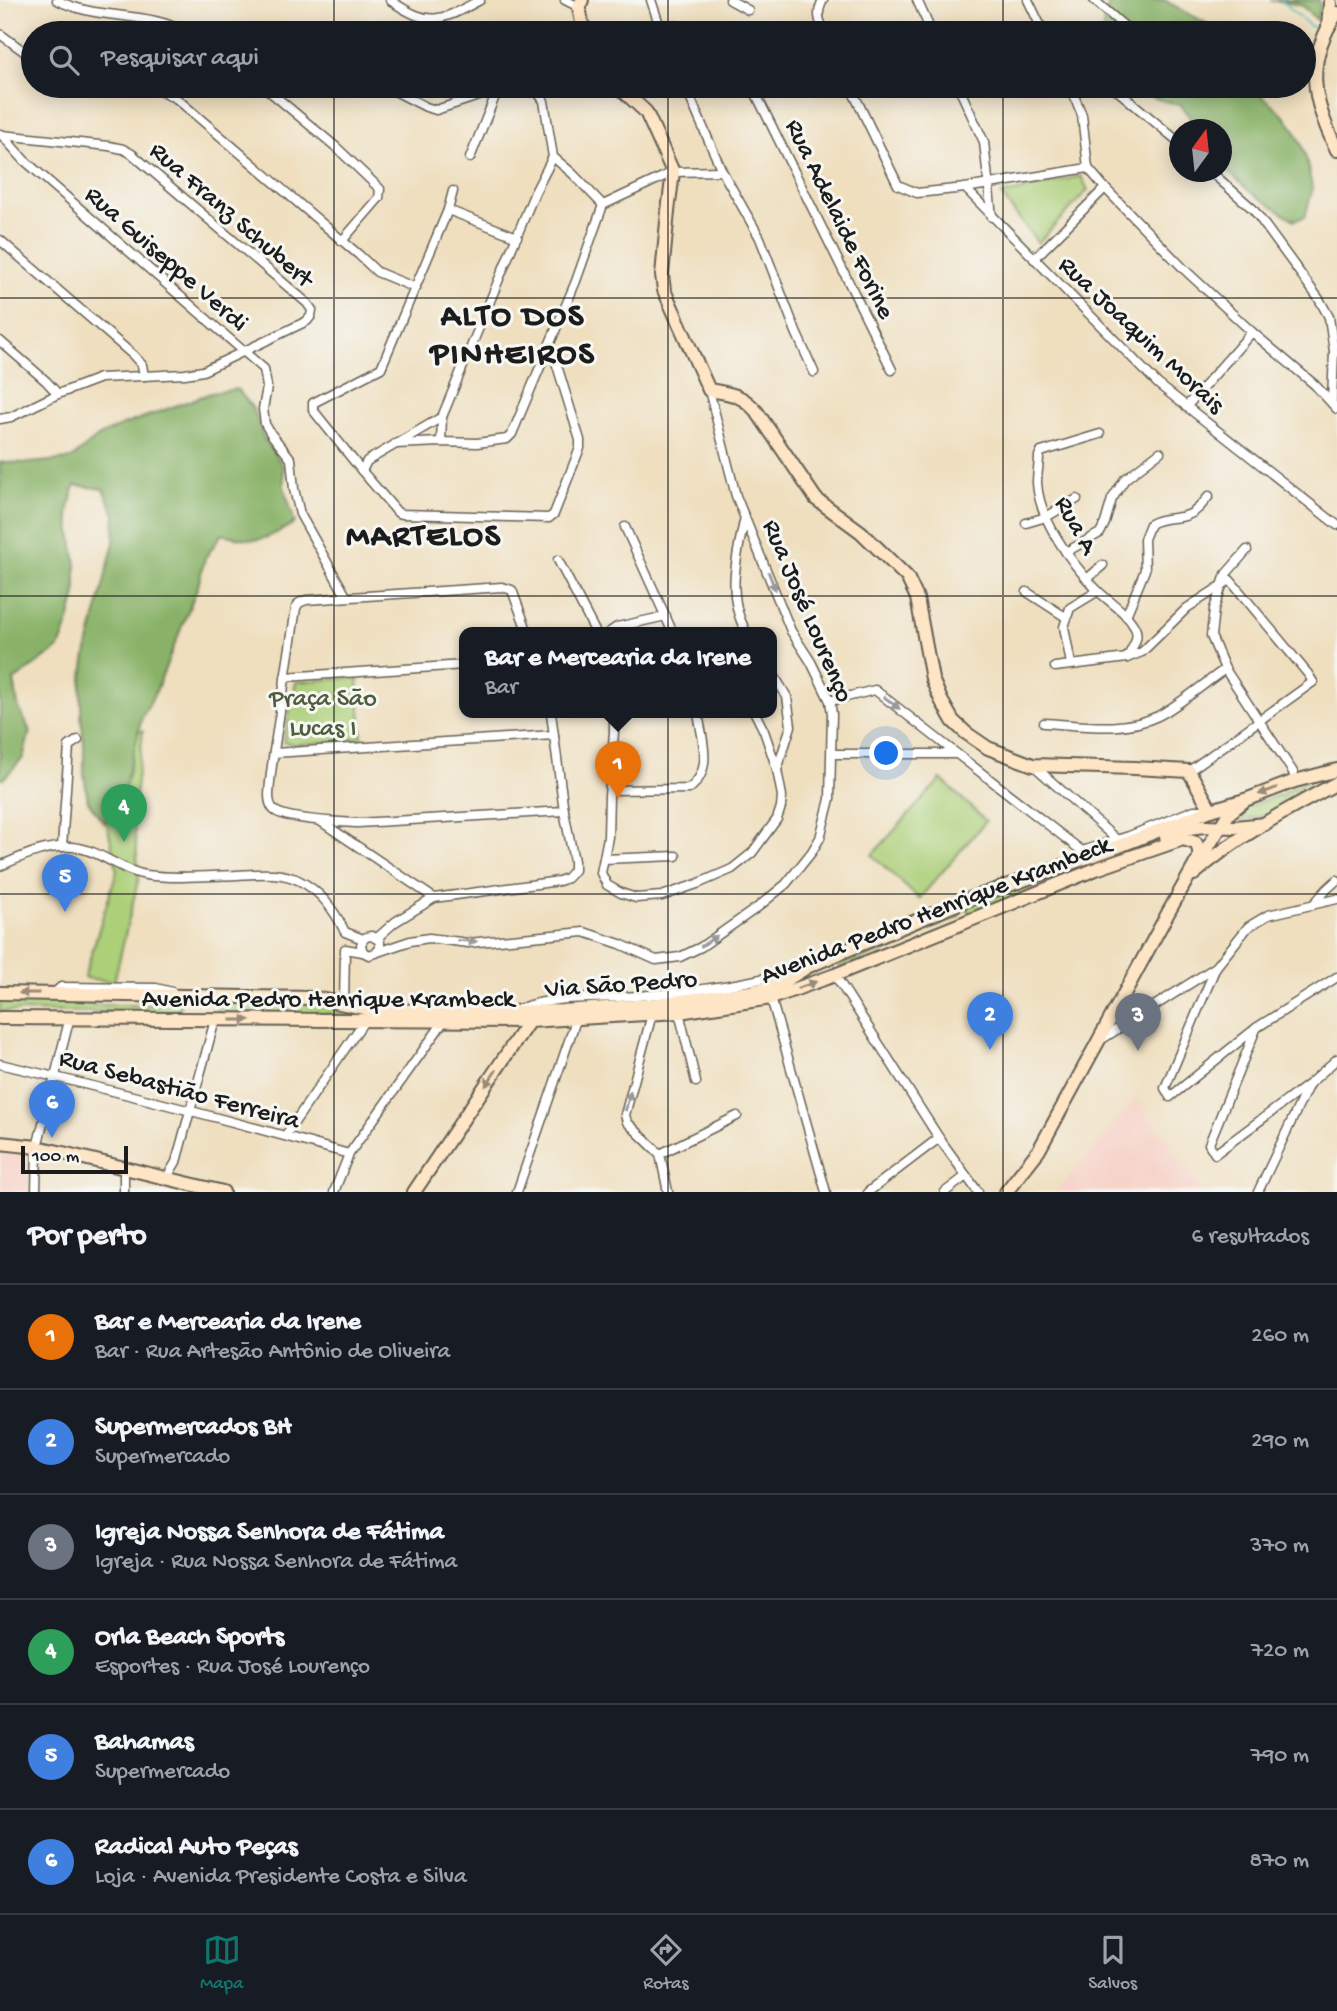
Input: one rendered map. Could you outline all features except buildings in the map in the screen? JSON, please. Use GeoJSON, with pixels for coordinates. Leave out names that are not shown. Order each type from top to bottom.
{"type":"FeatureCollection","features":[{"type":"Feature","properties":{"kind":"main road"},"geometry":{"type":"LineString","coordinates":[[1316,65],[1333,6]]}},
{"type":"Feature","properties":{"kind":"main road"},"geometry":{"type":"LineString","coordinates":[[1316,90],[1325,126],[1337,150]]}},
{"type":"Feature","properties":{"kind":"main road"},"geometry":{"type":"LineString","coordinates":[[630,98],[646,113],[673,172]]}},
{"type":"Feature","properties":{"kind":"main road","name":"Rua José Lourenço"},"geometry":{"type":"LineString","coordinates":[[673,172],[662,275],[664,290],[709,390]]}},
{"type":"Feature","properties":{"kind":"main road"},"geometry":{"type":"LineString","coordinates":[[709,390],[747,400],[816,499],[861,532],[906,577],[918,598],[932,680],[953,721],[988,748],[1033,765],[1189,771],[1210,810]]}},
{"type":"Feature","properties":{"kind":"main road","name":"Avenida Pedro Henrique Krambeck"},"geometry":{"type":"LineString","coordinates":[[1210,810],[1301,779],[1337,770]]}},
{"type":"Feature","properties":{"kind":"main road"},"geometry":{"type":"LineString","coordinates":[[1280,816],[1291,804],[1314,789],[1313,781],[1301,779]]}},
{"type":"Feature","properties":{"kind":"main road"},"geometry":{"type":"LineString","coordinates":[[1186,881],[1206,863],[1265,824],[1337,783]]}},
{"type":"Feature","properties":{"kind":"main road"},"geometry":{"type":"LineString","coordinates":[[1006,1192],[1040,1150],[1199,858],[1229,813],[1245,800]]}},
{"type":"Feature","properties":{"kind":"main road","name":"Via São Pedro"},"geometry":{"type":"LineString","coordinates":[[0,993],[316,998],[374,1010],[562,1011],[652,1005],[751,992],[780,984],[809,966],[952,906],[1210,810]]}},
{"type":"Feature","properties":{"kind":"main road"},"geometry":{"type":"LineString","coordinates":[[1037,893],[1059,876],[1189,828],[1265,824]]}},
{"type":"Feature","properties":{"kind":"main road","name":"Avenida Pedro Henrique Krambeck"},"geometry":{"type":"LineString","coordinates":[[0,1018],[529,1021],[679,1012],[771,998],[835,975],[1096,869],[1183,839],[1196,843],[1199,858]]}},
{"type":"Feature","properties":{"kind":"main road"},"geometry":{"type":"LineString","coordinates":[[1054,869],[1061,858],[1082,851]]}},
{"type":"Feature","properties":{"kind":"main road"},"geometry":{"type":"LineString","coordinates":[[914,943],[919,937],[961,918],[961,908],[952,906]]}},
{"type":"Feature","properties":{"kind":"main road"},"geometry":{"type":"LineString","coordinates":[[835,975],[832,966],[836,960],[881,940],[883,934]]}},
{"type":"Feature","properties":{"kind":"main road"},"geometry":{"type":"LineString","coordinates":[[180,996],[187,1010],[181,1019]]}},
{"type":"Feature","properties":{"kind":"main road"},"geometry":{"type":"LineString","coordinates":[[215,1020],[214,1006],[221,1001],[294,1001],[301,998]]}},
{"type":"Feature","properties":{"kind":"main road"},"geometry":{"type":"LineString","coordinates":[[414,1192],[529,1021]]}},
{"type":"Feature","properties":{"kind":"main road"},"geometry":{"type":"LineString","coordinates":[[0,1143],[37,1147],[207,1190]]}},
{"type":"Feature","properties":{"kind":"street"},"geometry":{"type":"LineString","coordinates":[[57,0],[86,11],[155,21]]}},
{"type":"Feature","properties":{"kind":"street"},"geometry":{"type":"LineString","coordinates":[[390,0],[418,16],[435,19],[449,16],[480,0]]}},
{"type":"Feature","properties":{"kind":"street"},"geometry":{"type":"LineString","coordinates":[[565,0],[580,4]]}},
{"type":"Feature","properties":{"kind":"street"},"geometry":{"type":"LineString","coordinates":[[651,0],[658,21]]}},
{"type":"Feature","properties":{"kind":"street"},"geometry":{"type":"LineString","coordinates":[[730,0],[748,10]]}},
{"type":"Feature","properties":{"kind":"street"},"geometry":{"type":"LineString","coordinates":[[819,21],[819,7],[822,0]]}},
{"type":"Feature","properties":{"kind":"street"},"geometry":{"type":"LineString","coordinates":[[916,0],[926,21]]}},
{"type":"Feature","properties":{"kind":"street"},"geometry":{"type":"LineString","coordinates":[[1028,0],[1039,21]]}},
{"type":"Feature","properties":{"kind":"street"},"geometry":{"type":"LineString","coordinates":[[1094,0],[1118,21]]}},
{"type":"Feature","properties":{"kind":"street"},"geometry":{"type":"LineString","coordinates":[[0,34],[21,49]]}},
{"type":"Feature","properties":{"kind":"street"},"geometry":{"type":"LineString","coordinates":[[175,98],[377,272],[416,288]]}},
{"type":"Feature","properties":{"kind":"street"},"geometry":{"type":"LineString","coordinates":[[277,98],[336,147],[380,189],[379,198],[342,241]]}},
{"type":"Feature","properties":{"kind":"street"},"geometry":{"type":"LineString","coordinates":[[408,98],[436,110],[471,98]]}},
{"type":"Feature","properties":{"kind":"street"},"geometry":{"type":"LineString","coordinates":[[470,158],[494,98]]}},
{"type":"Feature","properties":{"kind":"street"},"geometry":{"type":"LineString","coordinates":[[441,442],[442,417],[552,157],[541,98]]}},
{"type":"Feature","properties":{"kind":"street"},"geometry":{"type":"LineString","coordinates":[[690,98],[722,172],[760,238],[814,372]]}},
{"type":"Feature","properties":{"kind":"street","name":"Rua Adelaide Forine"},"geometry":{"type":"LineString","coordinates":[[758,98],[892,370]]}},
{"type":"Feature","properties":{"kind":"street"},"geometry":{"type":"LineString","coordinates":[[856,98],[898,185],[918,193],[1088,168]]}},
{"type":"Feature","properties":{"kind":"street"},"geometry":{"type":"LineString","coordinates":[[964,98],[984,142],[992,216]]}},
{"type":"Feature","properties":{"kind":"street"},"geometry":{"type":"LineString","coordinates":[[1075,98],[1082,115],[1088,168],[1186,271],[1252,332],[1315,384],[1334,405]]}},
{"type":"Feature","properties":{"kind":"street"},"geometry":{"type":"LineString","coordinates":[[1126,98],[1169,134]]}},
{"type":"Feature","properties":{"kind":"street","name":"Rua Franz Schubert"},"geometry":{"type":"LineString","coordinates":[[1,134],[108,146],[132,154],[312,310],[307,321],[245,351]]}},
{"type":"Feature","properties":{"kind":"street","name":"Rua Guiseppe Verdi"},"geometry":{"type":"LineString","coordinates":[[0,419],[100,378],[203,371],[245,351],[24,160],[1,134]]}},
{"type":"Feature","properties":{"kind":"street"},"geometry":{"type":"LineString","coordinates":[[552,157],[603,205]]}},
{"type":"Feature","properties":{"kind":"street"},"geometry":{"type":"LineString","coordinates":[[395,444],[477,443],[508,439],[547,353],[603,205],[673,172],[722,172]]}},
{"type":"Feature","properties":{"kind":"street"},"geometry":{"type":"LineString","coordinates":[[1222,182],[1253,209],[1319,299],[1329,317],[1334,351],[1334,405]]}},
{"type":"Feature","properties":{"kind":"street","name":"Rua Joaquim Morais"},"geometry":{"type":"LineString","coordinates":[[965,188],[1158,384],[1337,525]]}},
{"type":"Feature","properties":{"kind":"street"},"geometry":{"type":"LineString","coordinates":[[1034,259],[1105,188]]}},
{"type":"Feature","properties":{"kind":"street"},"geometry":{"type":"LineString","coordinates":[[453,191],[382,368],[313,403],[313,410],[395,510],[402,514],[551,517],[580,449],[580,440],[555,359],[547,353]]}},
{"type":"Feature","properties":{"kind":"street"},"geometry":{"type":"LineString","coordinates":[[447,210],[517,237]]}},
{"type":"Feature","properties":{"kind":"street"},"geometry":{"type":"LineString","coordinates":[[0,240],[133,355],[142,365],[144,376]]}},
{"type":"Feature","properties":{"kind":"street"},"geometry":{"type":"LineString","coordinates":[[1185,407],[1252,332]]}},
{"type":"Feature","properties":{"kind":"street"},"geometry":{"type":"LineString","coordinates":[[0,341],[47,381],[58,394]]}},
{"type":"Feature","properties":{"kind":"street"},"geometry":{"type":"LineString","coordinates":[[245,351],[264,369],[267,387],[263,409],[265,424],[291,459],[293,489],[300,514],[346,596]]}},
{"type":"Feature","properties":{"kind":"street"},"geometry":{"type":"LineString","coordinates":[[1315,384],[1334,377]]}},
{"type":"Feature","properties":{"kind":"street","name":"Rua José Lourenço"},"geometry":{"type":"LineString","coordinates":[[376,953],[400,944],[429,938],[468,943],[584,932],[656,960],[681,957],[701,947],[786,884],[820,838],[830,799],[830,701],[811,662],[791,631],[736,496],[709,390]]}},
{"type":"Feature","properties":{"kind":"street"},"geometry":{"type":"LineString","coordinates":[[362,471],[367,461],[442,417]]}},
{"type":"Feature","properties":{"kind":"street"},"geometry":{"type":"LineString","coordinates":[[418,432],[418,442]]}},
{"type":"Feature","properties":{"kind":"street","name":"Rua A"},"geometry":{"type":"LineString","coordinates":[[1100,433],[1041,452],[1037,484],[1041,506],[1066,552],[1098,591],[1126,616]]}},
{"type":"Feature","properties":{"kind":"street"},"geometry":{"type":"LineString","coordinates":[[1066,552],[1100,533],[1112,499],[1125,479],[1160,452]]}},
{"type":"Feature","properties":{"kind":"street"},"geometry":{"type":"LineString","coordinates":[[1128,658],[1137,639],[1136,629],[1126,616],[1145,570],[1144,539],[1150,524],[1159,519],[1187,516],[1195,512],[1209,496]]}},
{"type":"Feature","properties":{"kind":"street"},"geometry":{"type":"LineString","coordinates":[[1026,523],[1046,517],[1077,499]]}},
{"type":"Feature","properties":{"kind":"street"},"geometry":{"type":"LineString","coordinates":[[743,627],[736,600],[734,569],[745,517]]}},
{"type":"Feature","properties":{"kind":"street"},"geometry":{"type":"LineString","coordinates":[[625,527],[671,627]]}},
{"type":"Feature","properties":{"kind":"street"},"geometry":{"type":"LineString","coordinates":[[1247,550],[1230,566],[1226,574],[1226,583],[1214,609],[1211,636],[1225,669],[1293,772],[1301,779]]}},
{"type":"Feature","properties":{"kind":"street"},"geometry":{"type":"LineString","coordinates":[[558,560],[593,627]]}},
{"type":"Feature","properties":{"kind":"street"},"geometry":{"type":"LineString","coordinates":[[1087,579],[1103,565]]}},
{"type":"Feature","properties":{"kind":"street"},"geometry":{"type":"LineString","coordinates":[[1055,667],[1128,658],[1142,652],[1187,608],[1226,583]]}},
{"type":"Feature","properties":{"kind":"street"},"geometry":{"type":"LineString","coordinates":[[1189,771],[1313,682],[1226,583]]}},
{"type":"Feature","properties":{"kind":"street"},"geometry":{"type":"LineString","coordinates":[[526,627],[512,590],[508,588],[346,596],[299,603],[296,608],[274,753],[269,797],[271,807],[276,812],[318,820],[358,823],[564,811]]}},
{"type":"Feature","properties":{"kind":"street"},"geometry":{"type":"LineString","coordinates":[[1071,664],[1064,627],[1070,608],[1098,591]]}},
{"type":"Feature","properties":{"kind":"street"},"geometry":{"type":"LineString","coordinates":[[1027,592],[1067,618]]}},
{"type":"Feature","properties":{"kind":"street"},"geometry":{"type":"LineString","coordinates":[[617,627],[666,616]]}},
{"type":"Feature","properties":{"kind":"street"},"geometry":{"type":"LineString","coordinates":[[285,677],[459,665]]}},
{"type":"Feature","properties":{"kind":"street"},"geometry":{"type":"LineString","coordinates":[[1044,723],[1118,727],[1141,722],[1158,716],[1225,669]]}},
{"type":"Feature","properties":{"kind":"street"},"geometry":{"type":"LineString","coordinates":[[777,680],[787,697],[791,726],[777,770]]}},
{"type":"Feature","properties":{"kind":"street"},"geometry":{"type":"LineString","coordinates":[[830,701],[875,690],[1082,851]]}},
{"type":"Feature","properties":{"kind":"street"},"geometry":{"type":"LineString","coordinates":[[378,939],[395,922],[434,898],[568,878],[574,870],[574,861],[564,811],[552,718]]}},
{"type":"Feature","properties":{"kind":"street"},"geometry":{"type":"LineString","coordinates":[[614,718],[608,837],[601,873],[607,886],[636,898],[663,896],[732,869],[752,853],[776,819],[782,796],[777,770],[758,718]]}},
{"type":"Feature","properties":{"kind":"street"},"geometry":{"type":"LineString","coordinates":[[610,790],[690,789],[704,773],[699,718]]}},
{"type":"Feature","properties":{"kind":"street"},"geometry":{"type":"LineString","coordinates":[[274,753],[554,736]]}},
{"type":"Feature","properties":{"kind":"street"},"geometry":{"type":"LineString","coordinates":[[62,847],[69,747],[78,740]]}},
{"type":"Feature","properties":{"kind":"street"},"geometry":{"type":"LineString","coordinates":[[832,754],[957,754]]}},
{"type":"Feature","properties":{"kind":"street"},"geometry":{"type":"LineString","coordinates":[[1033,765],[1116,839]]}},
{"type":"Feature","properties":{"kind":"street","name":"Avenida Pedro Henrique Krambeck"},"geometry":{"type":"LineString","coordinates":[[1082,851],[1194,810],[1210,810]]}},
{"type":"Feature","properties":{"kind":"street"},"geometry":{"type":"LineString","coordinates":[[318,820],[434,898]]}},
{"type":"Feature","properties":{"kind":"street"},"geometry":{"type":"LineString","coordinates":[[0,866],[47,848],[74,847],[145,875],[179,877],[274,873],[299,880],[317,892],[336,913],[345,932],[344,1005]]}},
{"type":"Feature","properties":{"kind":"street"},"geometry":{"type":"LineString","coordinates":[[604,859],[677,856]]}},
{"type":"Feature","properties":{"kind":"street"},"geometry":{"type":"LineString","coordinates":[[1313,905],[1337,880]]}},
{"type":"Feature","properties":{"kind":"street"},"geometry":{"type":"LineString","coordinates":[[1337,899],[1268,915],[1248,927],[1216,967],[1166,1088],[1170,1097],[1256,1028],[1337,977]]}},
{"type":"Feature","properties":{"kind":"street"},"geometry":{"type":"LineString","coordinates":[[345,932],[363,939]]}},
{"type":"Feature","properties":{"kind":"street"},"geometry":{"type":"LineString","coordinates":[[363,952],[363,939],[368,936],[378,939]]}},
{"type":"Feature","properties":{"kind":"street"},"geometry":{"type":"LineString","coordinates":[[345,948],[369,955],[380,948],[378,939]]}},
{"type":"Feature","properties":{"kind":"street","name":"Rua José Lourenço"},"geometry":{"type":"LineString","coordinates":[[378,939],[400,944]]}},
{"type":"Feature","properties":{"kind":"street"},"geometry":{"type":"LineString","coordinates":[[1096,1043],[1216,967]]}},
{"type":"Feature","properties":{"kind":"street"},"geometry":{"type":"LineString","coordinates":[[835,975],[939,1138],[978,1192]]}},
{"type":"Feature","properties":{"kind":"street"},"geometry":{"type":"LineString","coordinates":[[771,998],[827,1192]]}},
{"type":"Feature","properties":{"kind":"street"},"geometry":{"type":"LineString","coordinates":[[679,1012],[696,1082]]}},
{"type":"Feature","properties":{"kind":"street"},"geometry":{"type":"LineString","coordinates":[[652,1014],[625,1115],[626,1122],[660,1154],[668,1192]]}},
{"type":"Feature","properties":{"kind":"street"},"geometry":{"type":"LineString","coordinates":[[36,1192],[37,1147],[70,1017]]}},
{"type":"Feature","properties":{"kind":"street"},"geometry":{"type":"LineString","coordinates":[[172,1179],[215,1020]]}},
{"type":"Feature","properties":{"kind":"street"},"geometry":{"type":"LineString","coordinates":[[285,1136],[365,1020]]}},
{"type":"Feature","properties":{"kind":"street"},"geometry":{"type":"LineString","coordinates":[[517,1192],[576,1020]]}},
{"type":"Feature","properties":{"kind":"street"},"geometry":{"type":"LineString","coordinates":[[334,1192],[349,1154],[444,1021]]}},
{"type":"Feature","properties":{"kind":"street"},"geometry":{"type":"LineString","coordinates":[[1256,1028],[1209,1144],[1215,1154],[1337,1060]]}},
{"type":"Feature","properties":{"kind":"street","name":"Rua Sebastião Ferreira"},"geometry":{"type":"LineString","coordinates":[[0,1064],[55,1076],[349,1154]]}},
{"type":"Feature","properties":{"kind":"street"},"geometry":{"type":"LineString","coordinates":[[1258,1192],[1309,1084]]}},
{"type":"Feature","properties":{"kind":"street"},"geometry":{"type":"LineString","coordinates":[[660,1154],[737,1116]]}},
{"type":"Feature","properties":{"kind":"street"},"geometry":{"type":"LineString","coordinates":[[870,1191],[939,1138]]}},
{"type":"Feature","properties":{"kind":"street"},"geometry":{"type":"LineString","coordinates":[[124,1167],[125,1190]]}},
{"type":"Feature","properties":{"kind":"street"},"geometry":{"type":"LineString","coordinates":[[125,1190],[131,1178],[139,1171]]}},
{"type":"Feature","properties":{"kind":"street"},"geometry":{"type":"LineString","coordinates":[[945,1192],[966,1176]]}},
{"type":"Feature","properties":{"kind":"shaded area"},"geometry":{"type":"Polygon","coordinates":[[[1136,1098],[1205,1192],[1056,1192],[1136,1098]]]}},
{"type":"Feature","properties":{"kind":"shaded area"},"geometry":{"type":"Polygon","coordinates":[[[0,1152],[27,1157],[29,1192],[3,1192],[0,1152]]]}},
{"type":"Feature","properties":{"kind":"green space"},"geometry":{"type":"Polygon","coordinates":[[[1110,0],[1164,0],[1202,21],[1104,21],[1110,0]]]}},
{"type":"Feature","properties":{"kind":"green space"},"geometry":{"type":"Polygon","coordinates":[[[1270,0],[1319,0],[1317,20],[1301,5],[1270,0]]]}},
{"type":"Feature","properties":{"kind":"green space"},"geometry":{"type":"Polygon","coordinates":[[[1154,98],[1264,98],[1279,110],[1294,130],[1305,154],[1312,190],[1305,217],[1294,220],[1250,192],[1232,175],[1232,119],[1191,119],[1181,105],[1154,98]]]}},
{"type":"Feature","properties":{"kind":"green space"},"geometry":{"type":"Polygon","coordinates":[[[1081,176],[1088,190],[1038,243],[1001,195],[1081,176]]]}},
{"type":"Feature","properties":{"kind":"green space"},"geometry":{"type":"Polygon","coordinates":[[[237,389],[252,407],[264,439],[283,466],[284,487],[295,523],[260,539],[222,534],[205,558],[198,586],[156,691],[142,717],[121,802],[104,823],[88,801],[84,774],[81,686],[114,542],[115,514],[103,489],[75,485],[68,512],[76,565],[76,594],[59,648],[14,680],[18,706],[30,731],[23,758],[0,779],[0,462],[30,463],[71,459],[99,436],[123,425],[211,393],[237,389]]]}},
{"type":"Feature","properties":{"kind":"green space","name":"Praça São Lucas I"},"geometry":{"type":"Polygon","coordinates":[[[358,677],[362,738],[295,745],[283,742],[296,682],[358,677]]]}},
{"type":"Feature","properties":{"kind":"green space"},"geometry":{"type":"Polygon","coordinates":[[[116,729],[143,731],[133,814],[139,877],[114,982],[84,978],[117,870],[105,814],[116,729]]]}},
{"type":"Feature","properties":{"kind":"green space"},"geometry":{"type":"Polygon","coordinates":[[[941,779],[986,821],[919,899],[872,855],[941,779]]]}},
{"type":"Feature","properties":{"kind":"green space"},"geometry":{"type":"Polygon","coordinates":[[[1304,782],[1310,786],[1309,790],[1267,815],[1237,822],[1231,819],[1235,812],[1278,795],[1282,797],[1283,793],[1304,782]]]}},
{"type":"Feature","properties":{"kind":"green space"},"geometry":{"type":"Polygon","coordinates":[[[1028,882],[1032,892],[970,916],[966,906],[1028,882]]]}},
{"type":"Feature","properties":{"kind":"green space"},"geometry":{"type":"Polygon","coordinates":[[[954,911],[959,913],[959,917],[913,936],[905,943],[900,932],[954,911]]]}},
{"type":"Feature","properties":{"kind":"green space"},"geometry":{"type":"Polygon","coordinates":[[[897,933],[902,945],[841,967],[837,965],[839,960],[884,942],[886,938],[897,933]]]}},
{"type":"Feature","properties":{"kind":"green space"},"geometry":{"type":"Polygon","coordinates":[[[0,998],[87,1000],[92,1005],[152,1005],[160,1000],[178,1001],[181,1007],[175,1014],[0,1011],[0,998]]]}},
{"type":"Feature","properties":{"kind":"green space"},"geometry":{"type":"Polygon","coordinates":[[[223,1003],[325,1004],[353,1012],[353,1015],[217,1011],[223,1003]]]}},
{"type":"Feature","properties":{"kind":"waterway"},"geometry":{"type":"LineString","coordinates":[[1281,0],[1304,21]]}},
{"type":"Feature","properties":{"kind":"waterway"},"geometry":{"type":"LineString","coordinates":[[1316,28],[1320,29]]}},
{"type":"Feature","properties":{"kind":"place","name":"Bar e Mercearia da Irene"},"geometry":{"type":"Point","coordinates":[618,799]}},
{"type":"Feature","properties":{"kind":"place","name":"Orla Beach Sports"},"geometry":{"type":"Point","coordinates":[124,842]}},
{"type":"Feature","properties":{"kind":"place","name":"Bahamas"},"geometry":{"type":"Point","coordinates":[65,912]}},
{"type":"Feature","properties":{"kind":"place","name":"Supermercados BH"},"geometry":{"type":"Point","coordinates":[990,1050]}},
{"type":"Feature","properties":{"kind":"place","name":"Igreja Nossa Senhora de Fátima"},"geometry":{"type":"Point","coordinates":[1138,1051]}},
{"type":"Feature","properties":{"kind":"place","name":"Radical Auto Peças"},"geometry":{"type":"Point","coordinates":[52,1138]}},
{"type":"Feature","properties":{"kind":"district","name":"ALTO DOS PINHEIROS"},"geometry":{"type":"Point","coordinates":[513,331]}},
{"type":"Feature","properties":{"kind":"district","name":"MARTELOS"},"geometry":{"type":"Point","coordinates":[424,532]}}]}
